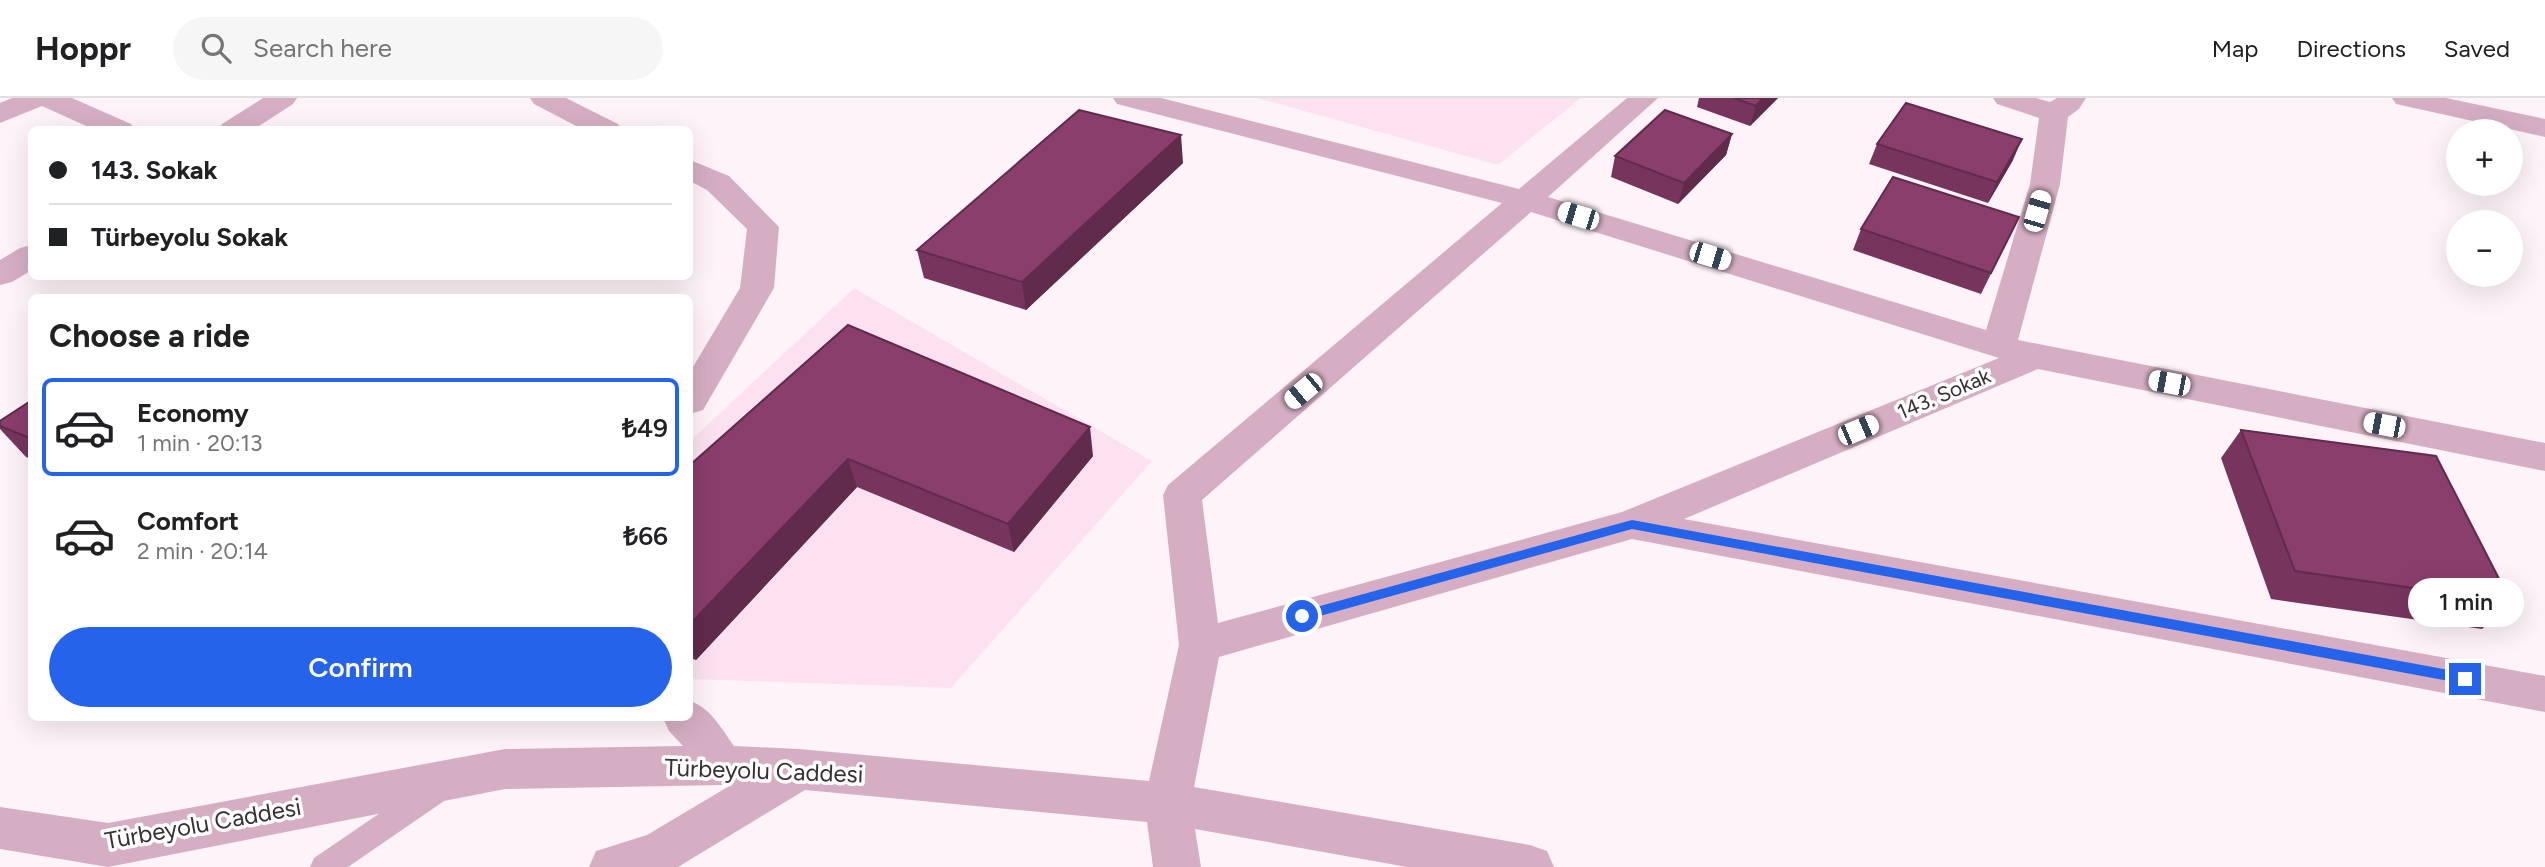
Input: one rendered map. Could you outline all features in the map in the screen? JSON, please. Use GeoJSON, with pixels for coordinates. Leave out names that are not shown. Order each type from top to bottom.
{"type":"FeatureCollection","features":[{"type":"Feature","properties":{"kind":"street"},"geometry":{"type":"LineString","coordinates":[[0,114],[36,98]]}},
{"type":"Feature","properties":{"kind":"street"},"geometry":{"type":"LineString","coordinates":[[48,98],[112,126]]}},
{"type":"Feature","properties":{"kind":"street"},"geometry":{"type":"LineString","coordinates":[[238,126],[282,98]]}},
{"type":"Feature","properties":{"kind":"street"},"geometry":{"type":"LineString","coordinates":[[544,98],[600,126]]}},
{"type":"Feature","properties":{"kind":"street"},"geometry":{"type":"LineString","coordinates":[[1127,98],[1525,200],[2035,357],[2545,457]]}},
{"type":"Feature","properties":{"kind":"street"},"geometry":{"type":"LineString","coordinates":[[1177,867],[1168,803],[1200,645],[1182,495],[1644,98]]}},
{"type":"Feature","properties":{"kind":"street"},"geometry":{"type":"LineString","coordinates":[[1999,345],[2045,184],[2063,106],[2007,98]]}},
{"type":"Feature","properties":{"kind":"street"},"geometry":{"type":"LineString","coordinates":[[2406,98],[2545,128]]}},
{"type":"Feature","properties":{"kind":"street"},"geometry":{"type":"LineString","coordinates":[[693,170],[718,183],[763,227],[757,288],[693,396]]}},
{"type":"Feature","properties":{"kind":"street"},"geometry":{"type":"LineString","coordinates":[[0,275],[28,258]]}},
{"type":"Feature","properties":{"kind":"street","name":"143. Sokak"},"geometry":{"type":"LineString","coordinates":[[1200,645],[1632,524],[2035,357]]}},
{"type":"Feature","properties":{"kind":"street"},"geometry":{"type":"LineString","coordinates":[[1632,524],[2545,694]]}},
{"type":"Feature","properties":{"kind":"street"},"geometry":{"type":"LineString","coordinates":[[688,721],[722,765]]}},
{"type":"Feature","properties":{"kind":"street","name":"Türbeyolu Caddesi"},"geometry":{"type":"LineString","coordinates":[[0,828],[108,845],[505,769],[722,765],[799,769],[1168,803],[1530,867]]}},
{"type":"Feature","properties":{"kind":"street"},"geometry":{"type":"LineString","coordinates":[[613,867],[659,853],[799,769]]}},
{"type":"Feature","properties":{"kind":"lane"},"geometry":{"type":"LineString","coordinates":[[324,867],[456,778]]}},
{"type":"Feature","properties":{"kind":"shaded area"},"geometry":{"type":"Polygon","coordinates":[[[1257,98],[1581,98],[1498,165],[1257,98]]]}},
{"type":"Feature","properties":{"kind":"shaded area"},"geometry":{"type":"Polygon","coordinates":[[[854,288],[1152,461],[951,688],[693,679],[693,438],[854,288]]]}},
{"type":"Feature","properties":{"kind":"building"},"geometry":{"type":"Polygon","coordinates":[[[1734,98],[1763,98],[1756,106],[1734,98]]]}},
{"type":"Feature","properties":{"kind":"building"},"geometry":{"type":"Polygon","coordinates":[[[1906,103],[2022,139],[1997,182],[1877,144],[1906,103]]]}},
{"type":"Feature","properties":{"kind":"building"},"geometry":{"type":"Polygon","coordinates":[[[1079,110],[1181,135],[1022,282],[917,250],[1079,110]]]}},
{"type":"Feature","properties":{"kind":"building"},"geometry":{"type":"Polygon","coordinates":[[[1665,110],[1732,134],[1684,183],[1615,156],[1665,110]]]}},
{"type":"Feature","properties":{"kind":"building"},"geometry":{"type":"Polygon","coordinates":[[[1893,177],[2019,217],[1991,273],[1861,229],[1893,177]]]}},
{"type":"Feature","properties":{"kind":"building"},"geometry":{"type":"Polygon","coordinates":[[[848,325],[1090,427],[1008,524],[848,459],[693,621],[693,462],[848,325]]]}},
{"type":"Feature","properties":{"kind":"building"},"geometry":{"type":"Polygon","coordinates":[[[28,403],[28,437],[0,426],[0,421],[28,403]]]}},
{"type":"Feature","properties":{"kind":"building"},"geometry":{"type":"Polygon","coordinates":[[[2241,430],[2436,456],[2511,602],[2295,571],[2241,430]]]}},
{"type":"Feature","properties":{"kind":"route"},"geometry":{"type":"LineString","coordinates":[[1302,616],[1632,524],[2465,679]]}}]}
